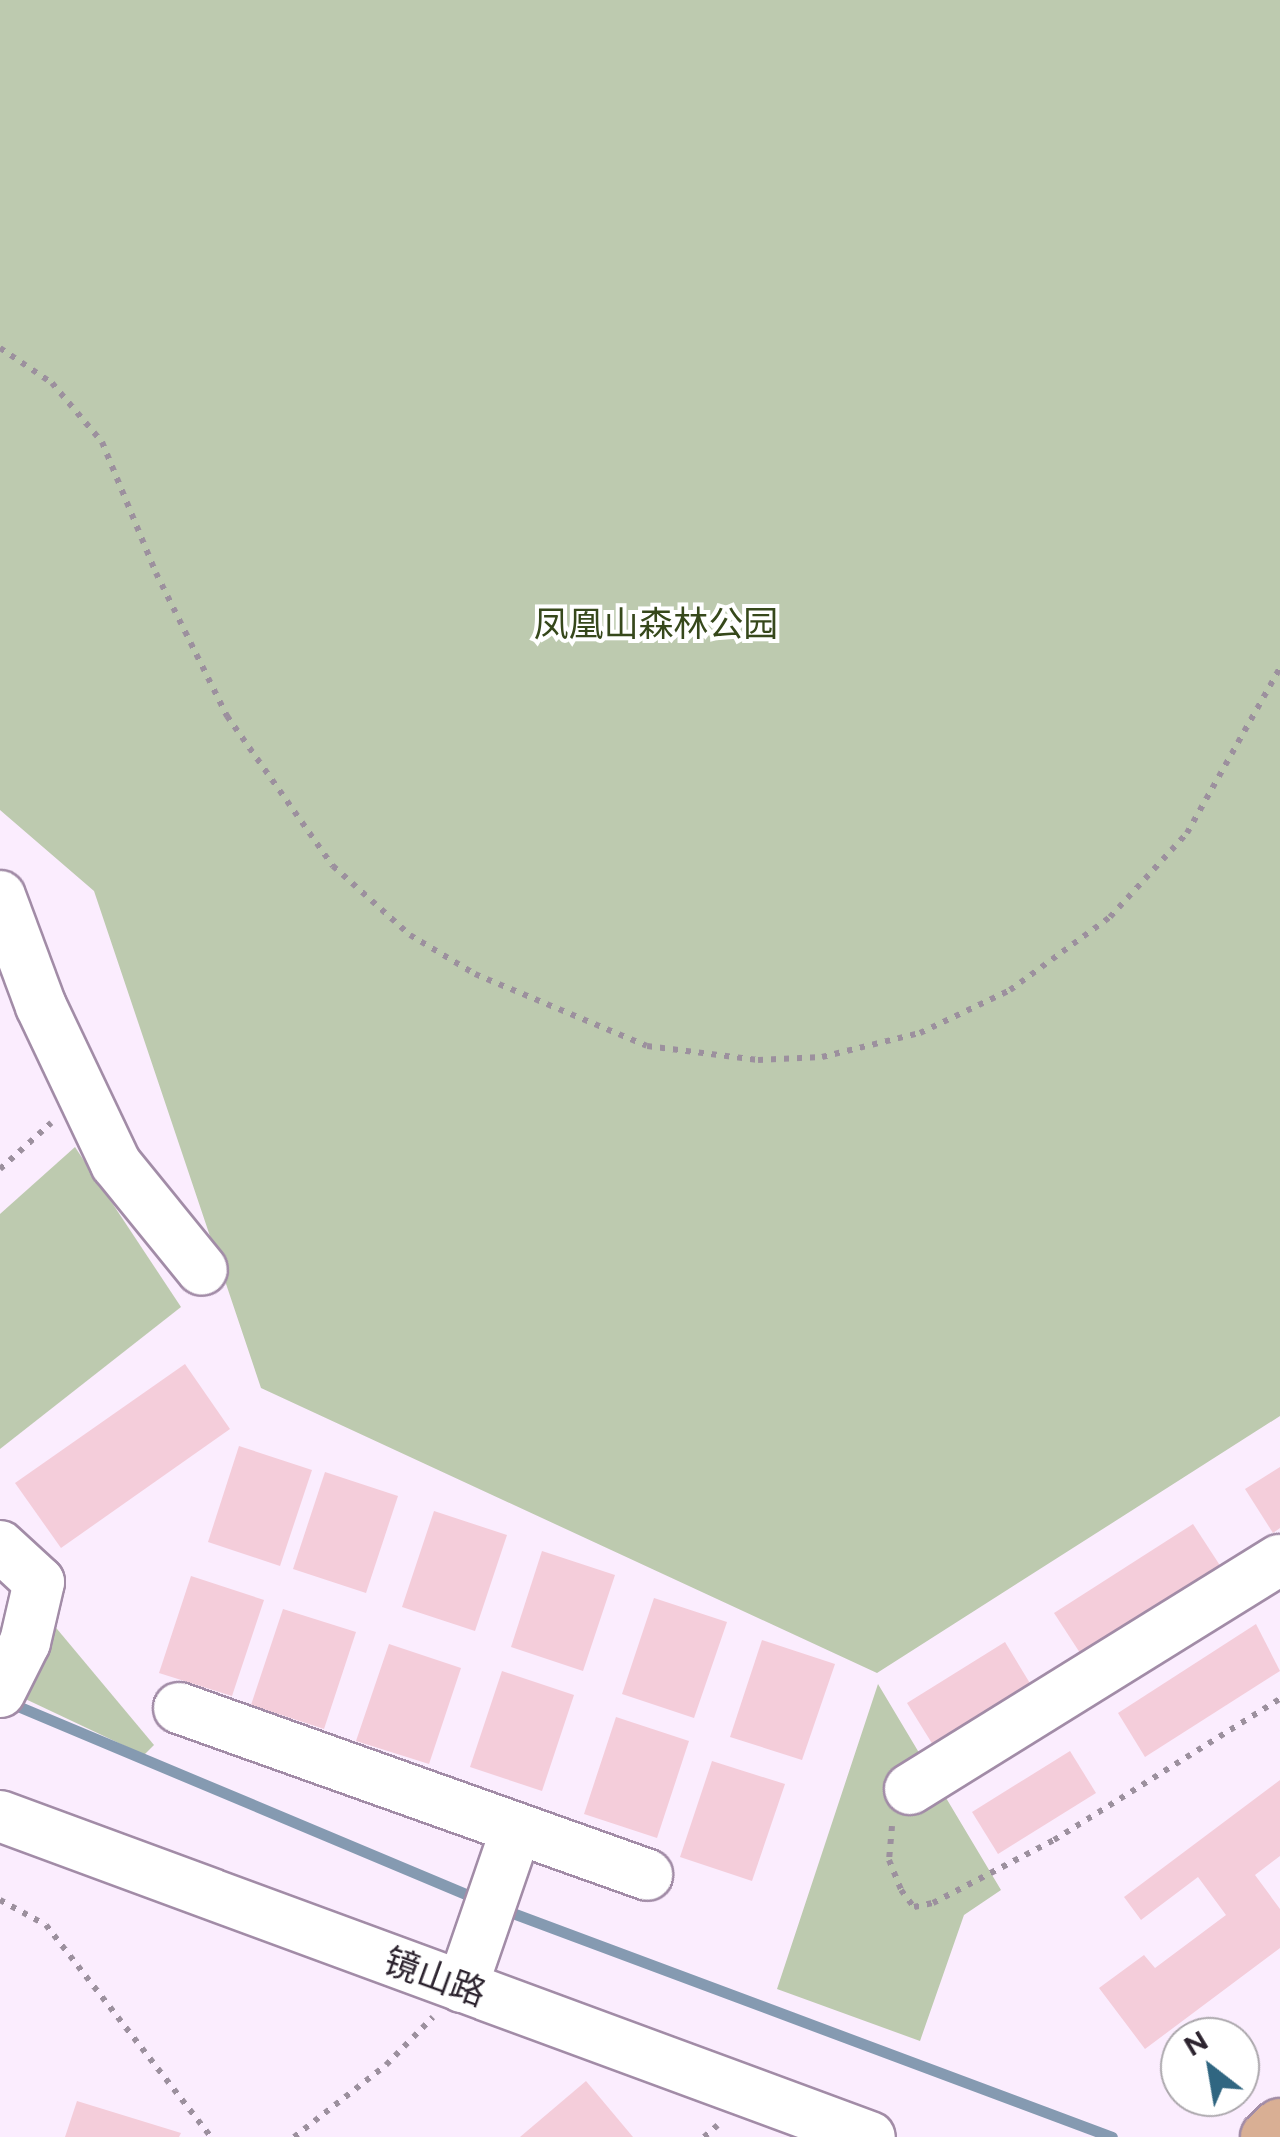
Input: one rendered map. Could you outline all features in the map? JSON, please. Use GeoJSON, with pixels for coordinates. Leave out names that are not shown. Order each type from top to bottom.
{"type":"FeatureCollection","features":[{"type":"Feature","properties":{"kind":"main road"},"geometry":{"type":"LineString","coordinates":[[1268,2137],[1280,2126]]}},
{"type":"Feature","properties":{"kind":"street"},"geometry":{"type":"LineString","coordinates":[[0,896],[40,1006],[116,1164],[202,1270]]}},
{"type":"Feature","properties":{"kind":"street"},"geometry":{"type":"LineString","coordinates":[[0,1546],[39,1582],[6,1679]]}},
{"type":"Feature","properties":{"kind":"street"},"geometry":{"type":"LineString","coordinates":[[910,1789],[1280,1560]]}},
{"type":"Feature","properties":{"kind":"street"},"geometry":{"type":"LineString","coordinates":[[179,1708],[515,1833],[647,1875]]}},
{"type":"Feature","properties":{"kind":"street","name":"镜山路"},"geometry":{"type":"LineString","coordinates":[[0,1816],[468,1971],[870,2137]]}},
{"type":"Feature","properties":{"kind":"street"},"geometry":{"type":"LineString","coordinates":[[468,1971],[515,1833]]}},
{"type":"Feature","properties":{"kind":"path"},"geometry":{"type":"LineString","coordinates":[[0,348],[52,383],[102,442],[174,613],[227,716],[332,866],[410,935],[475,974],[648,1046],[758,1060],[822,1057],[920,1033],[1010,990],[1110,917],[1188,833],[1280,668]]}},
{"type":"Feature","properties":{"kind":"path"},"geometry":{"type":"LineString","coordinates":[[0,1170],[84,1094]]}},
{"type":"Feature","properties":{"kind":"path"},"geometry":{"type":"LineString","coordinates":[[910,1789],[891,1829],[888,1860],[914,1907],[1054,1840],[1280,1699]]}},
{"type":"Feature","properties":{"kind":"path"},"geometry":{"type":"LineString","coordinates":[[0,1900],[46,1925],[211,2137]]}},
{"type":"Feature","properties":{"kind":"path"},"geometry":{"type":"LineString","coordinates":[[294,2137],[386,2065],[468,1971]]}},
{"type":"Feature","properties":{"kind":"green space","name":"凤凰山森林公园"},"geometry":{"type":"Polygon","coordinates":[[[0,0],[1280,0],[1280,1416],[877,1673],[261,1388],[94,891],[0,810],[0,0]]]}},
{"type":"Feature","properties":{"kind":"green space"},"geometry":{"type":"Polygon","coordinates":[[[75,1147],[181,1307],[0,1449],[0,1214],[75,1147]]]}},
{"type":"Feature","properties":{"kind":"green space"},"geometry":{"type":"Polygon","coordinates":[[[47,1617],[154,1745],[144,1755],[0,1687],[47,1617]]]}},
{"type":"Feature","properties":{"kind":"green space"},"geometry":{"type":"Polygon","coordinates":[[[878,1684],[1001,1890],[964,1915],[920,2041],[777,1989],[878,1684]]]}},
{"type":"Feature","properties":{"kind":"building"},"geometry":{"type":"Polygon","coordinates":[[[185,1364],[230,1429],[61,1548],[15,1483],[185,1364]]]}},
{"type":"Feature","properties":{"kind":"building"},"geometry":{"type":"Polygon","coordinates":[[[239,1446],[312,1470],[280,1566],[208,1542],[239,1446]]]}},
{"type":"Feature","properties":{"kind":"building"},"geometry":{"type":"Polygon","coordinates":[[[1280,1467],[1280,1528],[1273,1533],[1245,1489],[1280,1467]]]}},
{"type":"Feature","properties":{"kind":"building"},"geometry":{"type":"Polygon","coordinates":[[[325,1472],[398,1496],[366,1593],[293,1569],[325,1472]]]}},
{"type":"Feature","properties":{"kind":"building"},"geometry":{"type":"Polygon","coordinates":[[[434,1511],[507,1535],[475,1631],[402,1607],[434,1511]]]}},
{"type":"Feature","properties":{"kind":"building"},"geometry":{"type":"Polygon","coordinates":[[[1193,1524],[1221,1567],[1082,1656],[1054,1613],[1193,1524]]]}},
{"type":"Feature","properties":{"kind":"building"},"geometry":{"type":"Polygon","coordinates":[[[542,1551],[615,1575],[583,1671],[511,1647],[542,1551]]]}},
{"type":"Feature","properties":{"kind":"building"},"geometry":{"type":"Polygon","coordinates":[[[191,1576],[264,1600],[232,1696],[159,1673],[191,1576]]]}},
{"type":"Feature","properties":{"kind":"building"},"geometry":{"type":"Polygon","coordinates":[[[654,1598],[727,1622],[694,1718],[622,1694],[654,1598]]]}},
{"type":"Feature","properties":{"kind":"building"},"geometry":{"type":"Polygon","coordinates":[[[283,1609],[356,1632],[324,1729],[251,1705],[283,1609]]]}},
{"type":"Feature","properties":{"kind":"building"},"geometry":{"type":"Polygon","coordinates":[[[1256,1624],[1280,1671],[1145,1757],[1118,1713],[1256,1624]]]}},
{"type":"Feature","properties":{"kind":"building"},"geometry":{"type":"Polygon","coordinates":[[[762,1640],[835,1664],[802,1760],[730,1737],[762,1640]]]}},
{"type":"Feature","properties":{"kind":"building"},"geometry":{"type":"Polygon","coordinates":[[[1005,1642],[1031,1685],[933,1745],[907,1703],[1005,1642]]]}},
{"type":"Feature","properties":{"kind":"building"},"geometry":{"type":"Polygon","coordinates":[[[389,1644],[461,1668],[429,1764],[356,1741],[389,1644]]]}},
{"type":"Feature","properties":{"kind":"building"},"geometry":{"type":"Polygon","coordinates":[[[502,1671],[574,1695],[542,1791],[470,1767],[502,1671]]]}},
{"type":"Feature","properties":{"kind":"building"},"geometry":{"type":"Polygon","coordinates":[[[616,1717],[689,1741],[657,1838],[584,1814],[616,1717]]]}},
{"type":"Feature","properties":{"kind":"building"},"geometry":{"type":"Polygon","coordinates":[[[1070,1751],[1096,1793],[998,1854],[972,1812],[1070,1751]]]}},
{"type":"Feature","properties":{"kind":"building"},"geometry":{"type":"Polygon","coordinates":[[[712,1761],[785,1784],[752,1881],[680,1857],[712,1761]]]}},
{"type":"Feature","properties":{"kind":"building"},"geometry":{"type":"Polygon","coordinates":[[[1280,1780],[1280,1856],[1255,1875],[1280,1909],[1280,1948],[1188,2017],[1160,2017],[1160,2038],[1145,2049],[1099,1988],[1144,1955],[1155,1968],[1226,1915],[1198,1877],[1141,1920],[1124,1897],[1280,1780]]]}},
{"type":"Feature","properties":{"kind":"building"},"geometry":{"type":"Polygon","coordinates":[[[586,2081],[633,2137],[520,2137],[586,2081]]]}},
{"type":"Feature","properties":{"kind":"building"},"geometry":{"type":"Polygon","coordinates":[[[77,2101],[181,2133],[179,2137],[65,2137],[77,2101]]]}},
{"type":"Feature","properties":{"kind":"waterway"},"geometry":{"type":"LineString","coordinates":[[8,1702],[480,1900]]}},
{"type":"Feature","properties":{"kind":"waterway"},"geometry":{"type":"LineString","coordinates":[[502,1909],[1112,2137]]}}]}
